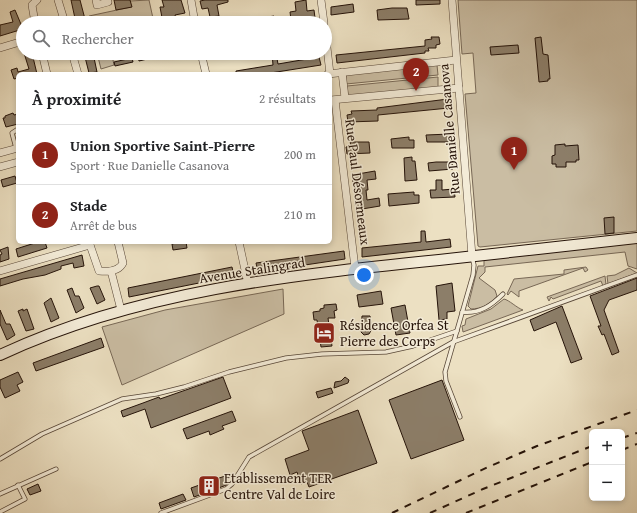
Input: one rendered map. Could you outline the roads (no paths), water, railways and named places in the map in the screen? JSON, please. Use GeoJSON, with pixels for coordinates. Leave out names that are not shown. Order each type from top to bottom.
{"type":"FeatureCollection","features":[{"type":"Feature","properties":{"kind":"street"},"geometry":{"type":"LineString","coordinates":[[34,16],[32,5],[37,0]]}},
{"type":"Feature","properties":{"kind":"street"},"geometry":{"type":"LineString","coordinates":[[58,0],[63,16]]}},
{"type":"Feature","properties":{"kind":"street"},"geometry":{"type":"LineString","coordinates":[[96,0],[97,5],[108,2]]}},
{"type":"Feature","properties":{"kind":"street"},"geometry":{"type":"LineString","coordinates":[[191,0],[194,16]]}},
{"type":"Feature","properties":{"kind":"street"},"geometry":{"type":"LineString","coordinates":[[321,0],[323,16]]}},
{"type":"Feature","properties":{"kind":"street","name":"Rue Danielle Casanova"},"geometry":{"type":"LineString","coordinates":[[452,0],[472,256]]}},
{"type":"Feature","properties":{"kind":"street"},"geometry":{"type":"LineString","coordinates":[[0,48],[16,43]]}},
{"type":"Feature","properties":{"kind":"street"},"geometry":{"type":"LineString","coordinates":[[44,60],[47,72]]}},
{"type":"Feature","properties":{"kind":"street"},"geometry":{"type":"LineString","coordinates":[[74,60],[77,72]]}},
{"type":"Feature","properties":{"kind":"street"},"geometry":{"type":"LineString","coordinates":[[203,60],[206,72]]}},
{"type":"Feature","properties":{"kind":"street"},"geometry":{"type":"LineString","coordinates":[[328,60],[329,72]]}},
{"type":"Feature","properties":{"kind":"street"},"geometry":{"type":"LineString","coordinates":[[332,74],[456,60]]}},
{"type":"Feature","properties":{"kind":"street"},"geometry":{"type":"LineString","coordinates":[[342,72],[345,98]]}},
{"type":"Feature","properties":{"kind":"street"},"geometry":{"type":"LineString","coordinates":[[332,100],[458,88]]}},
{"type":"Feature","properties":{"kind":"street","name":"Rue Paul Désormeaux"},"geometry":{"type":"LineString","coordinates":[[332,100],[355,268]]}},
{"type":"Feature","properties":{"kind":"street"},"geometry":{"type":"LineString","coordinates":[[0,153],[16,148]]}},
{"type":"Feature","properties":{"kind":"street"},"geometry":{"type":"LineString","coordinates":[[0,167],[16,163]]}},
{"type":"Feature","properties":{"kind":"street","name":"Avenue Stalingrad"},"geometry":{"type":"LineString","coordinates":[[0,356],[33,340],[121,310],[166,299],[248,284],[355,268],[637,238]]}},
{"type":"Feature","properties":{"kind":"street"},"geometry":{"type":"LineString","coordinates":[[0,271],[87,244]]}},
{"type":"Feature","properties":{"kind":"street"},"geometry":{"type":"LineString","coordinates":[[90,244],[99,272],[111,271],[121,267],[123,263],[118,244]]}},
{"type":"Feature","properties":{"kind":"street"},"geometry":{"type":"LineString","coordinates":[[239,244],[248,284]]}},
{"type":"Feature","properties":{"kind":"street"},"geometry":{"type":"LineString","coordinates":[[111,271],[121,310]]}},
{"type":"Feature","properties":{"kind":"lane"},"geometry":{"type":"LineString","coordinates":[[16,130],[12,134],[16,145]]}},
{"type":"Feature","properties":{"kind":"lane"},"geometry":{"type":"LineString","coordinates":[[460,417],[446,381],[445,372],[473,275],[474,265],[472,256]]}},
{"type":"Feature","properties":{"kind":"lane"},"geometry":{"type":"LineString","coordinates":[[161,513],[226,489],[232,484],[249,457],[453,342],[637,275]]}},
{"type":"Feature","properties":{"kind":"lane"},"geometry":{"type":"LineString","coordinates":[[462,312],[478,311],[492,305],[503,294]]}},
{"type":"Feature","properties":{"kind":"lane"},"geometry":{"type":"LineString","coordinates":[[0,459],[42,434],[122,399],[156,394],[184,387],[229,372],[286,358],[322,354],[386,352],[413,346],[457,332]]}},
{"type":"Feature","properties":{"kind":"lane"},"geometry":{"type":"LineString","coordinates":[[0,494],[56,469]]}},
{"type":"Feature","properties":{"kind":"lane"},"geometry":{"type":"LineString","coordinates":[[0,512],[25,499],[18,485]]}},
{"type":"Feature","properties":{"kind":"railway"},"geometry":{"type":"LineString","coordinates":[[392,513],[488,467],[537,446],[637,410]]}},
{"type":"Feature","properties":{"kind":"railway"},"geometry":{"type":"LineString","coordinates":[[625,437],[637,433]]}},
{"type":"Feature","properties":{"kind":"railway"},"geometry":{"type":"LineString","coordinates":[[625,449],[637,444]]}},
{"type":"Feature","properties":{"kind":"railway"},"geometry":{"type":"LineString","coordinates":[[430,513],[483,489],[589,447]]}},
{"type":"Feature","properties":{"kind":"railway"},"geometry":{"type":"LineString","coordinates":[[466,513],[589,463]]}},
{"type":"Feature","properties":{"kind":"place","name":"Stade"},"geometry":{"type":"Point","coordinates":[416,91]}},
{"type":"Feature","properties":{"kind":"place","name":"Union Sportive Saint-Pierre"},"geometry":{"type":"Point","coordinates":[514,170]}},
{"type":"Feature","properties":{"kind":"place","name":"Résidence Orfea St Pierre des Corps"},"geometry":{"type":"Point","coordinates":[324,333]}},
{"type":"Feature","properties":{"kind":"place","name":"Etablissement TER Centre Val de Loire"},"geometry":{"type":"Point","coordinates":[209,486]}}]}
